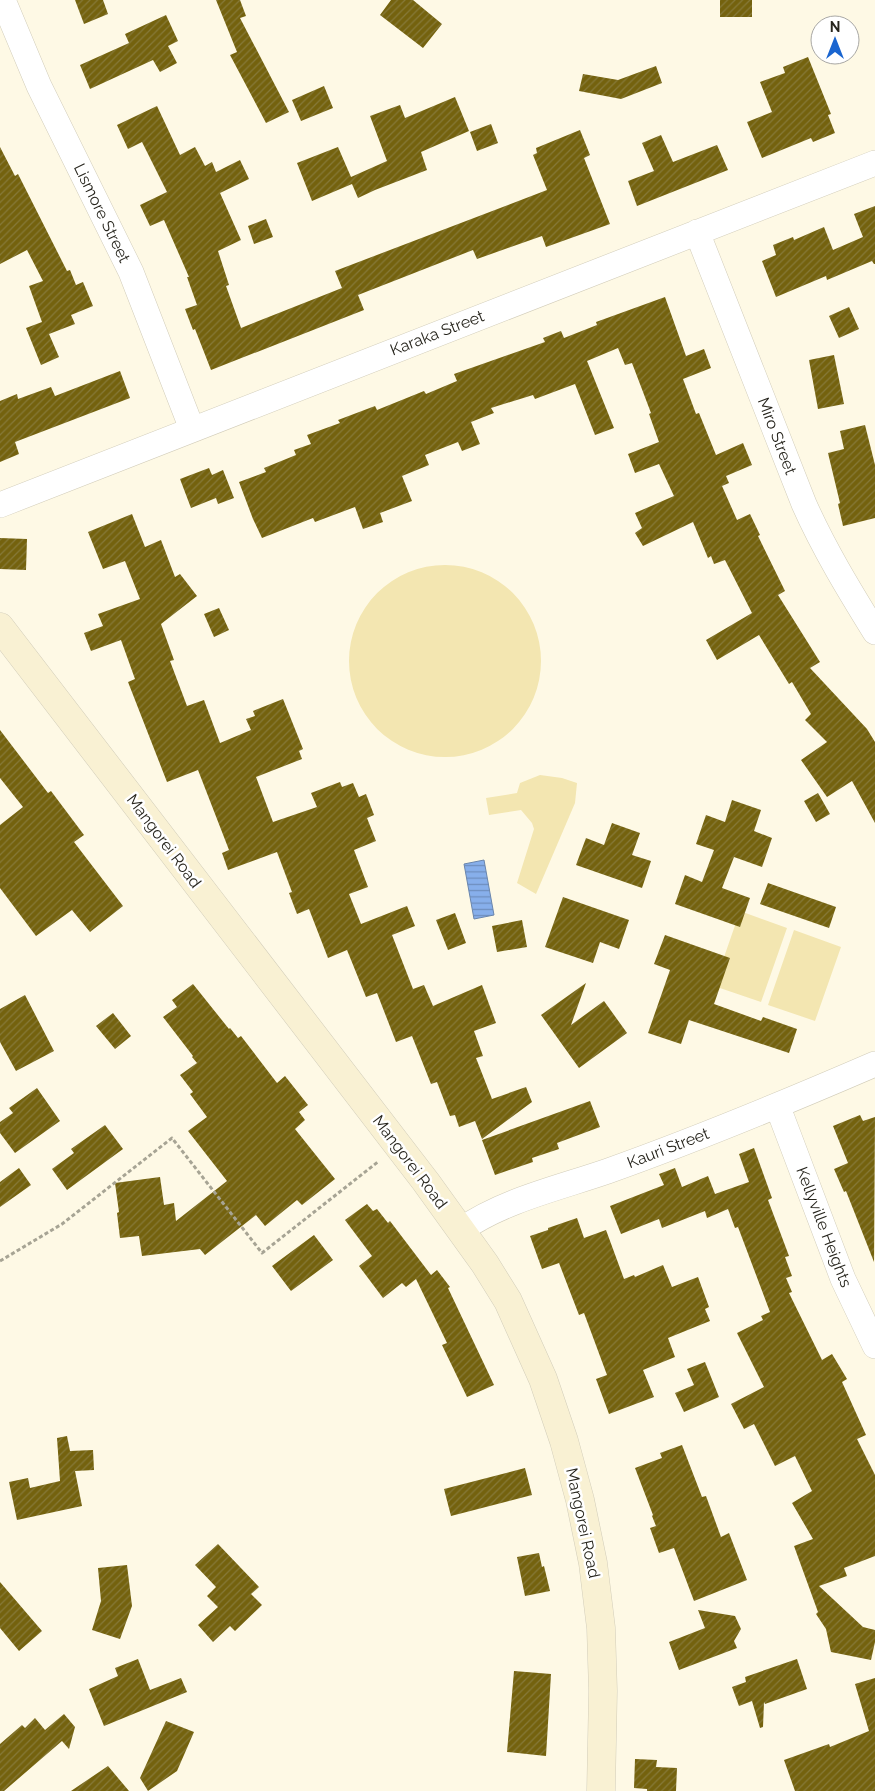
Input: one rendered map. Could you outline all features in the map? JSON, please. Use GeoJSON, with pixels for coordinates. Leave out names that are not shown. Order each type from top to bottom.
{"type":"FeatureCollection","features":[{"type":"Feature","properties":{"kind":"main road","name":"Mangorei Road"},"geometry":{"type":"LineString","coordinates":[[0,627],[398,1146],[461,1230],[508,1301],[543,1380],[564,1440],[580,1500],[593,1563],[601,1628],[603,1691],[601,1791]]}},
{"type":"Feature","properties":{"kind":"street","name":"Lismore Street"},"geometry":{"type":"LineString","coordinates":[[3,0],[39,86],[131,272],[192,429]]}},
{"type":"Feature","properties":{"kind":"street","name":"Karaka Street"},"geometry":{"type":"LineString","coordinates":[[0,505],[875,164]]}},
{"type":"Feature","properties":{"kind":"street","name":"Miro Street"},"geometry":{"type":"LineString","coordinates":[[697,232],[819,539],[875,632]]}},
{"type":"Feature","properties":{"kind":"street","name":"Kauri Street"},"geometry":{"type":"LineString","coordinates":[[461,1230],[478,1218],[553,1188],[607,1171],[776,1106],[875,1064]]}},
{"type":"Feature","properties":{"kind":"street","name":"Kellyville Heights"},"geometry":{"type":"LineString","coordinates":[[776,1106],[843,1279],[875,1346]]}},
{"type":"Feature","properties":{"kind":"path"},"geometry":{"type":"LineString","coordinates":[[0,1261],[62,1224],[172,1138],[262,1253],[398,1146]]}},
{"type":"Feature","properties":{"kind":"shaded area"},"geometry":{"type":"Polygon","coordinates":[[[445,565],[464,567],[482,572],[498,581],[513,593],[525,608],[534,624],[539,642],[541,661],[539,680],[534,698],[525,714],[513,729],[498,741],[482,750],[464,755],[445,757],[426,755],[408,750],[392,741],[377,729],[365,714],[356,698],[351,680],[349,661],[351,642],[356,624],[365,608],[377,593],[392,581],[408,572],[426,567],[445,565]]]}},
{"type":"Feature","properties":{"kind":"shaded area"},"geometry":{"type":"Polygon","coordinates":[[[540,775],[562,778],[577,783],[575,803],[536,894],[517,883],[534,829],[532,823],[521,810],[489,815],[486,798],[517,793],[520,783],[540,775]]]}},
{"type":"Feature","properties":{"kind":"shaded area"},"geometry":{"type":"Polygon","coordinates":[[[740,911],[787,928],[761,1002],[714,986],[740,911]]]}},
{"type":"Feature","properties":{"kind":"shaded area"},"geometry":{"type":"Polygon","coordinates":[[[794,930],[841,947],[815,1021],[768,1005],[794,930]]]}},
{"type":"Feature","properties":{"kind":"water"},"geometry":{"type":"Polygon","coordinates":[[[484,860],[494,915],[474,919],[464,864],[484,860]]]}},
{"type":"Feature","properties":{"kind":"building"},"geometry":{"type":"Polygon","coordinates":[[[75,0],[103,0],[108,14],[84,24],[75,0]]]}},
{"type":"Feature","properties":{"kind":"building"},"geometry":{"type":"Polygon","coordinates":[[[216,0],[240,0],[246,16],[240,18],[289,112],[266,123],[230,55],[237,52],[216,0]]]}},
{"type":"Feature","properties":{"kind":"building"},"geometry":{"type":"Polygon","coordinates":[[[391,0],[413,0],[442,24],[423,48],[380,15],[391,0]]]}},
{"type":"Feature","properties":{"kind":"building"},"geometry":{"type":"Polygon","coordinates":[[[720,0],[752,0],[752,17],[720,17],[720,0]]]}},
{"type":"Feature","properties":{"kind":"building"},"geometry":{"type":"Polygon","coordinates":[[[166,15],[178,41],[168,46],[177,63],[160,72],[153,60],[90,89],[80,65],[129,43],[125,34],[166,15]]]}},
{"type":"Feature","properties":{"kind":"building"},"geometry":{"type":"Polygon","coordinates":[[[808,57],[831,114],[828,115],[835,133],[813,142],[811,138],[762,158],[747,122],[772,112],[760,82],[785,73],[783,67],[808,57]]]}},
{"type":"Feature","properties":{"kind":"building"},"geometry":{"type":"Polygon","coordinates":[[[656,66],[662,83],[621,99],[579,91],[583,74],[618,80],[656,66]]]}},
{"type":"Feature","properties":{"kind":"building"},"geometry":{"type":"Polygon","coordinates":[[[324,86],[333,108],[301,121],[292,100],[324,86]]]}},
{"type":"Feature","properties":{"kind":"building"},"geometry":{"type":"Polygon","coordinates":[[[455,97],[469,131],[421,152],[427,170],[358,198],[352,184],[312,201],[297,163],[338,147],[351,177],[387,161],[370,116],[400,105],[405,118],[455,97]]]}},
{"type":"Feature","properties":{"kind":"building"},"geometry":{"type":"Polygon","coordinates":[[[157,106],[180,155],[195,147],[205,166],[212,162],[216,172],[240,160],[249,179],[220,193],[241,240],[218,251],[229,285],[226,286],[241,328],[342,288],[335,271],[547,190],[533,155],[537,153],[536,148],[580,130],[590,155],[584,158],[610,224],[546,247],[542,236],[477,259],[473,250],[358,295],[364,310],[211,370],[185,309],[197,305],[187,277],[189,277],[164,220],[150,226],[140,205],[167,192],[142,142],[128,149],[117,125],[157,106]]]}},
{"type":"Feature","properties":{"kind":"building"},"geometry":{"type":"Polygon","coordinates":[[[491,124],[498,143],[477,151],[470,132],[491,124]]]}},
{"type":"Feature","properties":{"kind":"building"},"geometry":{"type":"Polygon","coordinates":[[[661,135],[673,162],[717,145],[728,170],[637,206],[628,181],[654,171],[642,143],[661,135]]]}},
{"type":"Feature","properties":{"kind":"building"},"geometry":{"type":"Polygon","coordinates":[[[0,147],[15,176],[18,174],[67,271],[70,270],[76,285],[83,282],[93,306],[71,315],[75,324],[49,334],[59,357],[41,365],[26,328],[42,322],[29,286],[43,281],[27,250],[0,264],[0,147]]]}},
{"type":"Feature","properties":{"kind":"building"},"geometry":{"type":"Polygon","coordinates":[[[875,206],[875,264],[872,261],[827,280],[826,276],[776,297],[762,261],[776,255],[773,245],[793,237],[794,240],[824,227],[833,250],[863,237],[854,214],[875,206]]]}},
{"type":"Feature","properties":{"kind":"building"},"geometry":{"type":"Polygon","coordinates":[[[266,219],[273,237],[254,244],[248,226],[266,219]]]}},
{"type":"Feature","properties":{"kind":"building"},"geometry":{"type":"Polygon","coordinates":[[[665,297],[686,356],[704,349],[711,368],[683,379],[696,414],[699,413],[716,455],[743,443],[752,465],[726,476],[729,483],[722,486],[737,520],[750,514],[760,535],[758,536],[785,591],[778,595],[820,662],[810,668],[867,729],[875,742],[875,823],[852,781],[827,797],[801,760],[827,742],[805,720],[811,714],[792,682],[789,684],[759,635],[717,660],[706,640],[752,613],[725,560],[714,564],[711,556],[708,558],[693,522],[643,546],[635,533],[642,528],[635,513],[674,496],[659,464],[635,473],[628,454],[659,442],[649,414],[651,413],[632,363],[625,365],[618,348],[587,361],[614,428],[595,435],[575,384],[535,399],[533,395],[491,408],[494,413],[471,422],[480,444],[462,451],[458,442],[425,455],[429,465],[402,476],[412,501],[380,513],[383,522],[363,529],[355,507],[315,522],[313,518],[262,538],[253,519],[239,482],[266,472],[264,468],[296,455],[294,450],[311,444],[307,435],[340,423],[338,420],[375,406],[377,410],[424,391],[426,394],[457,381],[454,374],[545,342],[543,338],[561,331],[564,338],[597,325],[596,322],[665,297]]]}},
{"type":"Feature","properties":{"kind":"building"},"geometry":{"type":"Polygon","coordinates":[[[849,307],[859,329],[839,338],[829,316],[849,307]]]}},
{"type":"Feature","properties":{"kind":"building"},"geometry":{"type":"Polygon","coordinates":[[[834,355],[844,404],[818,409],[809,360],[834,355]]]}},
{"type":"Feature","properties":{"kind":"building"},"geometry":{"type":"Polygon","coordinates":[[[120,371],[130,398],[15,442],[19,454],[0,462],[0,401],[17,394],[18,399],[51,387],[55,396],[120,371]]]}},
{"type":"Feature","properties":{"kind":"building"},"geometry":{"type":"Polygon","coordinates":[[[865,425],[875,465],[875,518],[843,526],[838,504],[840,503],[828,453],[844,449],[840,431],[865,425]]]}},
{"type":"Feature","properties":{"kind":"building"},"geometry":{"type":"Polygon","coordinates":[[[209,468],[212,475],[223,470],[234,498],[218,504],[216,498],[191,508],[180,479],[209,468]]]}},
{"type":"Feature","properties":{"kind":"building"},"geometry":{"type":"Polygon","coordinates":[[[132,514],[145,547],[161,540],[175,577],[180,574],[197,596],[161,624],[174,660],[170,661],[187,706],[204,700],[220,743],[251,730],[246,719],[255,716],[253,711],[283,699],[303,749],[299,751],[302,759],[256,777],[273,822],[317,807],[311,793],[340,782],[342,787],[353,783],[359,797],[366,794],[374,815],[367,818],[376,841],[354,850],[368,887],[349,894],[361,924],[407,906],[415,926],[392,935],[413,989],[424,985],[433,1006],[482,985],[496,1023],[474,1031],[483,1056],[476,1058],[492,1099],[526,1087],[532,1102],[482,1139],[475,1121],[459,1127],[455,1115],[450,1116],[437,1082],[431,1084],[412,1036],[396,1042],[377,993],[366,997],[347,950],[328,958],[309,909],[297,914],[289,893],[292,892],[277,852],[228,870],[222,853],[229,850],[198,770],[167,782],[128,682],[135,679],[121,640],[91,651],[84,633],[103,626],[98,614],[140,599],[125,561],[103,569],[88,532],[132,514]]]}},
{"type":"Feature","properties":{"kind":"building"},"geometry":{"type":"Polygon","coordinates":[[[0,538],[27,539],[26,570],[0,569],[0,538]]]}},
{"type":"Feature","properties":{"kind":"building"},"geometry":{"type":"Polygon","coordinates":[[[219,608],[229,630],[214,637],[204,614],[219,608]]]}},
{"type":"Feature","properties":{"kind":"building"},"geometry":{"type":"Polygon","coordinates":[[[0,730],[48,793],[51,791],[84,835],[74,842],[123,906],[90,932],[72,910],[36,936],[0,888],[0,825],[23,807],[0,778],[0,730]]]}},
{"type":"Feature","properties":{"kind":"building"},"geometry":{"type":"Polygon","coordinates":[[[818,793],[830,814],[816,822],[804,801],[818,793]]]}},
{"type":"Feature","properties":{"kind":"building"},"geometry":{"type":"Polygon","coordinates":[[[732,800],[761,810],[754,831],[772,838],[762,867],[734,857],[722,888],[750,898],[740,927],[675,904],[685,875],[702,882],[714,850],[696,844],[706,815],[725,822],[732,800]]]}},
{"type":"Feature","properties":{"kind":"building"},"geometry":{"type":"Polygon","coordinates":[[[612,823],[640,833],[632,855],[651,861],[642,888],[576,865],[586,838],[604,845],[612,823]]]}},
{"type":"Feature","properties":{"kind":"building"},"geometry":{"type":"Polygon","coordinates":[[[768,883],[836,907],[829,928],[760,904],[768,883]]]}},
{"type":"Feature","properties":{"kind":"building"},"geometry":{"type":"Polygon","coordinates":[[[563,897],[629,920],[619,949],[600,942],[593,963],[545,947],[563,897]]]}},
{"type":"Feature","properties":{"kind":"building"},"geometry":{"type":"Polygon","coordinates":[[[455,913],[466,943],[448,950],[436,920],[455,913]]]}},
{"type":"Feature","properties":{"kind":"building"},"geometry":{"type":"Polygon","coordinates":[[[522,920],[527,947],[497,952],[492,926],[522,920]]]}},
{"type":"Feature","properties":{"kind":"building"},"geometry":{"type":"Polygon","coordinates":[[[665,935],[730,958],[714,1004],[761,1021],[763,1017],[797,1029],[789,1053],[689,1020],[681,1044],[648,1033],[670,970],[654,964],[665,935]]]}},
{"type":"Feature","properties":{"kind":"building"},"geometry":{"type":"Polygon","coordinates":[[[586,983],[571,1025],[604,1001],[627,1033],[579,1068],[541,1015],[586,983]]]}},
{"type":"Feature","properties":{"kind":"building"},"geometry":{"type":"Polygon","coordinates":[[[193,984],[229,1029],[238,1038],[241,1036],[277,1083],[285,1076],[308,1105],[299,1112],[305,1120],[295,1129],[335,1179],[302,1205],[297,1200],[265,1226],[256,1215],[205,1255],[200,1249],[142,1256],[139,1236],[120,1238],[115,1183],[160,1177],[164,1205],[174,1203],[176,1221],[227,1181],[188,1131],[207,1117],[190,1094],[193,1092],[180,1075],[197,1063],[163,1017],[177,1007],[172,1000],[193,984]]]}},
{"type":"Feature","properties":{"kind":"building"},"geometry":{"type":"Polygon","coordinates":[[[25,995],[54,1051],[16,1071],[0,1042],[0,1009],[25,995]]]}},
{"type":"Feature","properties":{"kind":"building"},"geometry":{"type":"Polygon","coordinates":[[[113,1013],[131,1036],[115,1049],[96,1026],[113,1013]]]}},
{"type":"Feature","properties":{"kind":"building"},"geometry":{"type":"Polygon","coordinates":[[[37,1088],[60,1121],[15,1153],[0,1133],[0,1122],[13,1113],[9,1108],[37,1088]]]}},
{"type":"Feature","properties":{"kind":"building"},"geometry":{"type":"Polygon","coordinates":[[[590,1101],[600,1127],[557,1143],[559,1149],[532,1158],[533,1162],[495,1175],[482,1140],[590,1101]]]}},
{"type":"Feature","properties":{"kind":"building"},"geometry":{"type":"Polygon","coordinates":[[[860,1115],[863,1121],[875,1117],[874,1262],[846,1191],[844,1192],[834,1169],[848,1163],[833,1126],[860,1115]]]}},
{"type":"Feature","properties":{"kind":"building"},"geometry":{"type":"Polygon","coordinates":[[[105,1125],[123,1149],[67,1190],[52,1169],[74,1153],[71,1149],[105,1125]]]}},
{"type":"Feature","properties":{"kind":"building"},"geometry":{"type":"Polygon","coordinates":[[[754,1148],[772,1198],[768,1200],[789,1256],[785,1257],[792,1276],[786,1278],[792,1292],[789,1293],[822,1360],[832,1354],[847,1379],[842,1382],[866,1435],[857,1439],[875,1475],[875,1556],[844,1568],[847,1576],[819,1586],[863,1627],[875,1630],[875,1642],[871,1660],[831,1652],[826,1629],[816,1614],[818,1612],[794,1546],[813,1539],[792,1503],[812,1491],[795,1456],[775,1466],[754,1424],[744,1429],[731,1404],[764,1387],[737,1333],[763,1320],[761,1316],[770,1312],[738,1227],[735,1228],[728,1209],[707,1218],[705,1211],[662,1228],[659,1219],[621,1234],[610,1206],[664,1185],[659,1174],[675,1168],[682,1187],[708,1176],[715,1194],[749,1182],[739,1154],[754,1148]]]}},
{"type":"Feature","properties":{"kind":"building"},"geometry":{"type":"Polygon","coordinates":[[[19,1168],[31,1185],[0,1207],[0,1182],[19,1168]]]}},
{"type":"Feature","properties":{"kind":"building"},"geometry":{"type":"Polygon","coordinates":[[[367,1204],[373,1211],[377,1209],[388,1223],[390,1221],[431,1275],[437,1270],[450,1287],[448,1288],[494,1385],[467,1397],[442,1345],[447,1343],[416,1279],[406,1287],[402,1283],[383,1298],[359,1266],[372,1256],[345,1220],[367,1204]]]}},
{"type":"Feature","properties":{"kind":"building"},"geometry":{"type":"Polygon","coordinates":[[[577,1218],[584,1238],[606,1230],[624,1279],[634,1275],[635,1277],[663,1265],[672,1287],[698,1277],[709,1307],[705,1309],[710,1321],[668,1338],[675,1357],[643,1370],[654,1397],[609,1414],[596,1379],[607,1375],[584,1313],[579,1315],[559,1263],[542,1269],[530,1236],[577,1218]]]}},
{"type":"Feature","properties":{"kind":"building"},"geometry":{"type":"Polygon","coordinates":[[[314,1235],[333,1260],[291,1291],[272,1266],[314,1235]]]}},
{"type":"Feature","properties":{"kind":"building"},"geometry":{"type":"Polygon","coordinates":[[[705,1362],[719,1397],[684,1412],[675,1393],[694,1385],[687,1369],[705,1362]]]}},
{"type":"Feature","properties":{"kind":"building"},"geometry":{"type":"Polygon","coordinates":[[[67,1436],[70,1451],[93,1450],[94,1470],[75,1471],[82,1506],[17,1520],[9,1482],[28,1478],[30,1488],[60,1481],[57,1438],[67,1436]]]}},
{"type":"Feature","properties":{"kind":"building"},"geometry":{"type":"Polygon","coordinates":[[[682,1445],[702,1497],[706,1496],[721,1537],[729,1533],[747,1580],[694,1601],[674,1548],[659,1553],[650,1528],[656,1526],[653,1515],[635,1468],[662,1458],[660,1453],[682,1445]]]}},
{"type":"Feature","properties":{"kind":"building"},"geometry":{"type":"Polygon","coordinates":[[[525,1468],[532,1495],[451,1516],[444,1489],[525,1468]]]}},
{"type":"Feature","properties":{"kind":"building"},"geometry":{"type":"Polygon","coordinates":[[[218,1544],[259,1587],[251,1594],[262,1605],[235,1631],[230,1626],[213,1642],[198,1625],[218,1607],[207,1596],[216,1587],[195,1565],[218,1544]]]}},
{"type":"Feature","properties":{"kind":"building"},"geometry":{"type":"Polygon","coordinates":[[[539,1553],[550,1591],[525,1596],[517,1557],[539,1553]]]}},
{"type":"Feature","properties":{"kind":"building"},"geometry":{"type":"Polygon","coordinates":[[[127,1565],[132,1606],[120,1639],[92,1630],[101,1601],[98,1568],[127,1565]]]}},
{"type":"Feature","properties":{"kind":"building"},"geometry":{"type":"Polygon","coordinates":[[[0,1582],[42,1631],[19,1651],[0,1628],[0,1582]]]}},
{"type":"Feature","properties":{"kind":"building"},"geometry":{"type":"Polygon","coordinates":[[[698,1610],[735,1616],[741,1629],[734,1641],[737,1648],[679,1670],[669,1642],[705,1628],[698,1610]]]}},
{"type":"Feature","properties":{"kind":"building"},"geometry":{"type":"Polygon","coordinates":[[[138,1659],[150,1690],[181,1678],[187,1692],[104,1726],[89,1689],[118,1676],[115,1668],[138,1659]]]}},
{"type":"Feature","properties":{"kind":"building"},"geometry":{"type":"Polygon","coordinates":[[[797,1659],[807,1689],[765,1704],[764,1702],[763,1727],[760,1728],[752,1701],[739,1706],[732,1687],[746,1682],[745,1677],[797,1659]]]}},
{"type":"Feature","properties":{"kind":"building"},"geometry":{"type":"Polygon","coordinates":[[[514,1671],[551,1674],[546,1756],[507,1752],[514,1671]]]}},
{"type":"Feature","properties":{"kind":"building"},"geometry":{"type":"Polygon","coordinates":[[[875,1678],[875,1791],[795,1791],[784,1760],[829,1744],[830,1747],[869,1731],[855,1684],[875,1678]]]}},
{"type":"Feature","properties":{"kind":"building"},"geometry":{"type":"Polygon","coordinates":[[[64,1714],[75,1727],[69,1749],[62,1741],[4,1791],[0,1791],[0,1744],[22,1725],[25,1728],[35,1718],[45,1730],[64,1714]]]}},
{"type":"Feature","properties":{"kind":"building"},"geometry":{"type":"Polygon","coordinates":[[[166,1721],[194,1732],[177,1771],[148,1791],[140,1778],[166,1721]]]}},
{"type":"Feature","properties":{"kind":"building"},"geometry":{"type":"Polygon","coordinates":[[[635,1759],[657,1760],[656,1767],[677,1768],[676,1791],[647,1791],[647,1789],[634,1788],[635,1759]]]}},
{"type":"Feature","properties":{"kind":"building"},"geometry":{"type":"Polygon","coordinates":[[[108,1766],[129,1791],[71,1791],[108,1766]]]}}]}
